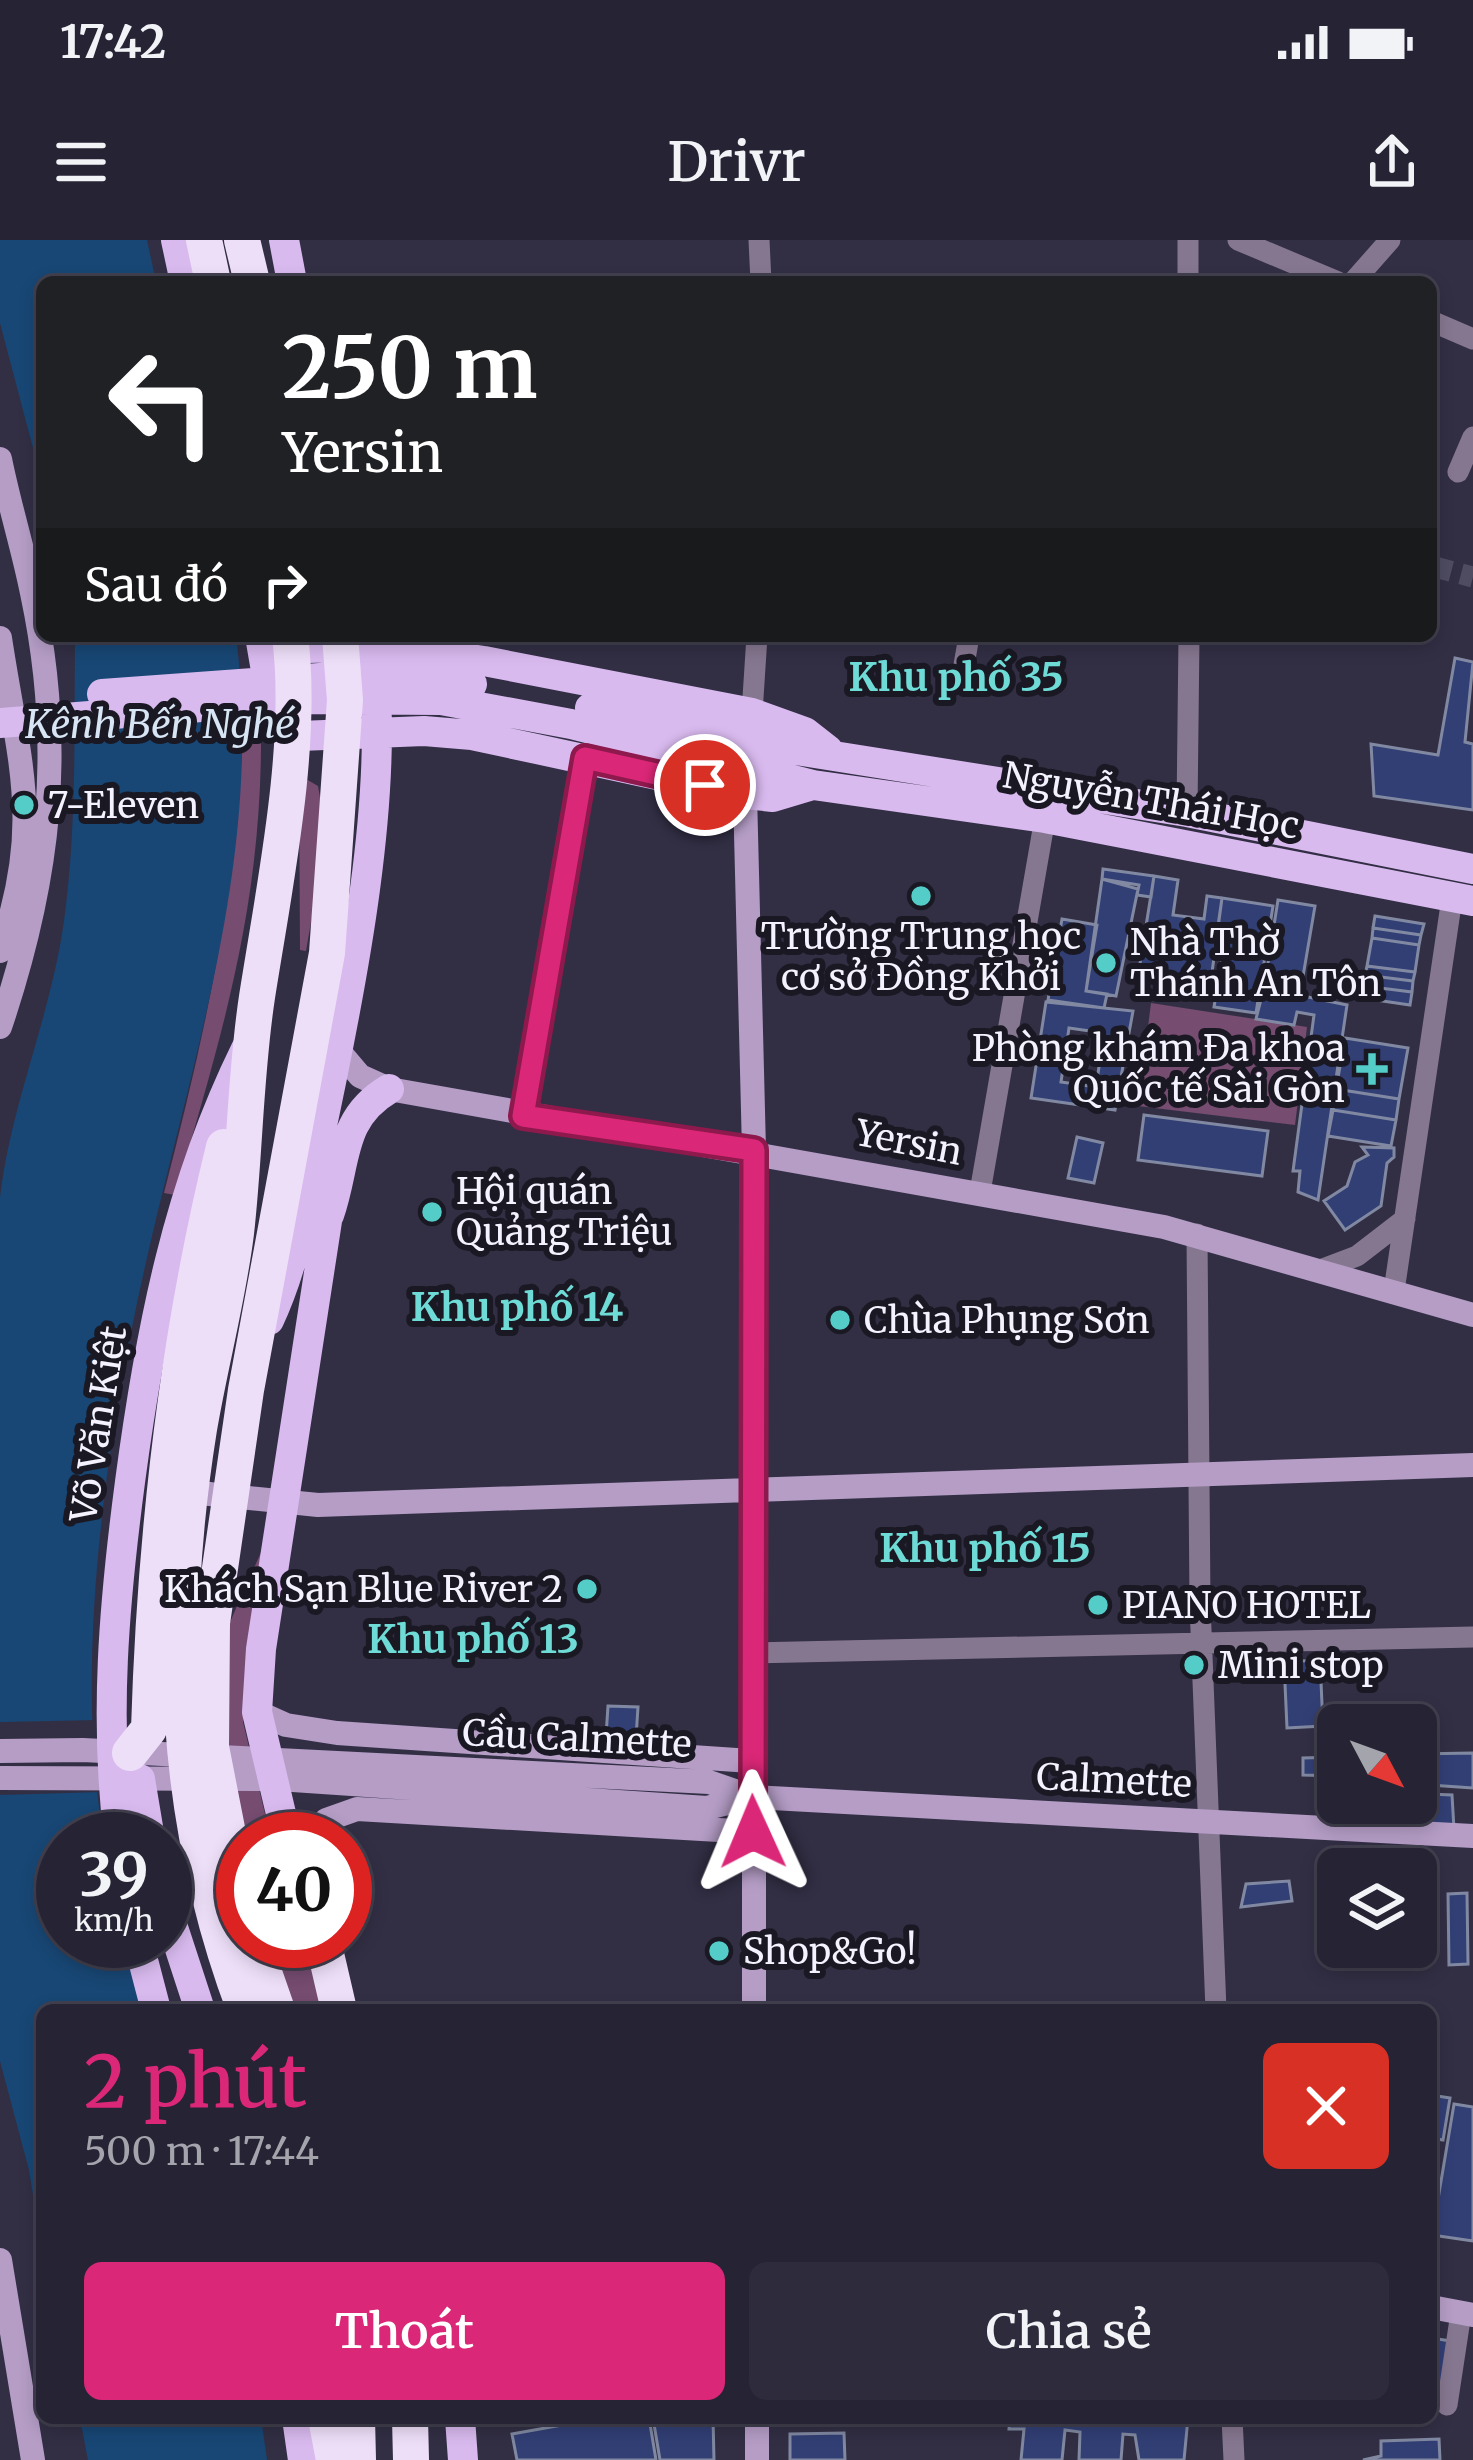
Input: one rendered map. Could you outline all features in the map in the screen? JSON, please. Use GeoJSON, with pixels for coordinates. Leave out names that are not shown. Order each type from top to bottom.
{"type":"FeatureCollection","features":[{"type":"Feature","properties":{"kind":"highway"},"geometry":{"type":"LineString","coordinates":[[204,240],[212,276]]}},
{"type":"Feature","properties":{"kind":"highway"},"geometry":{"type":"LineString","coordinates":[[242,240],[251,276]]}},
{"type":"Feature","properties":{"kind":"highway","name":"Võ Văn Kiệt"},"geometry":{"type":"LineString","coordinates":[[243,2004],[202,1874],[181,1749],[178,1617],[190,1492],[236,1235],[251,1038],[289,768],[290,726],[276,642]]}},
{"type":"Feature","properties":{"kind":"highway"},"geometry":{"type":"LineString","coordinates":[[221,1812],[208,1682],[229,1497],[327,953],[370,642]]}},
{"type":"Feature","properties":{"kind":"highway"},"geometry":{"type":"LineString","coordinates":[[289,768],[315,753],[352,746]]}},
{"type":"Feature","properties":{"kind":"highway"},"geometry":{"type":"LineString","coordinates":[[135,1766],[148,1729],[160,1508],[219,1168],[251,1038]]}},
{"type":"Feature","properties":{"kind":"highway","name":"Võ Văn Kiệt"},"geometry":{"type":"LineString","coordinates":[[190,1492],[172,1531],[164,1644],[168,1752],[191,1879],[229,2004]]}},
{"type":"Feature","properties":{"kind":"highway"},"geometry":{"type":"LineString","coordinates":[[262,1968],[275,2004]]}},
{"type":"Feature","properties":{"kind":"highway"},"geometry":{"type":"LineString","coordinates":[[329,1968],[338,2004]]}},
{"type":"Feature","properties":{"kind":"highway"},"geometry":{"type":"LineString","coordinates":[[328,2424],[338,2460]]}},
{"type":"Feature","properties":{"kind":"highway"},"geometry":{"type":"LineString","coordinates":[[335,2424],[338,2460]]}},
{"type":"Feature","properties":{"kind":"highway"},"geometry":{"type":"LineString","coordinates":[[357,2424],[358,2460]]}},
{"type":"Feature","properties":{"kind":"highway"},"geometry":{"type":"LineString","coordinates":[[410,2424],[411,2460]]}},
{"type":"Feature","properties":{"kind":"main road"},"geometry":{"type":"LineString","coordinates":[[176,240],[184,276]]}},
{"type":"Feature","properties":{"kind":"main road"},"geometry":{"type":"LineString","coordinates":[[284,240],[291,276]]}},
{"type":"Feature","properties":{"kind":"main road"},"geometry":{"type":"LineString","coordinates":[[0,459],[36,618]]}},
{"type":"Feature","properties":{"kind":"main road"},"geometry":{"type":"LineString","coordinates":[[0,638],[6,735],[27,794],[24,857],[0,951]]}},
{"type":"Feature","properties":{"kind":"main road"},"geometry":{"type":"LineString","coordinates":[[0,1028],[39,898],[50,803],[38,642]]}},
{"type":"Feature","properties":{"kind":"main road","name":"Nguyễn Thái Học"},"geometry":{"type":"LineString","coordinates":[[276,642],[370,642],[484,661],[752,712],[805,732],[832,754],[1113,805],[1187,812],[1466,868]]}},
{"type":"Feature","properties":{"kind":"main road"},"geometry":{"type":"LineString","coordinates":[[472,735],[484,661]]}},
{"type":"Feature","properties":{"kind":"main road"},"geometry":{"type":"LineString","coordinates":[[2,685],[388,673],[465,683],[800,770]]}},
{"type":"Feature","properties":{"kind":"main road"},"geometry":{"type":"LineString","coordinates":[[6,735],[303,699],[441,700],[800,770]]}},
{"type":"Feature","properties":{"kind":"main road","name":"Nguyễn Thái Học"},"geometry":{"type":"LineString","coordinates":[[290,726],[300,736],[352,746],[424,730],[472,735],[773,797],[800,770],[832,754]]}},
{"type":"Feature","properties":{"kind":"main road"},"geometry":{"type":"LineString","coordinates":[[252,1358],[286,1275],[315,1160],[338,1049],[373,798],[405,744],[424,730]]}},
{"type":"Feature","properties":{"kind":"main road"},"geometry":{"type":"LineString","coordinates":[[352,746],[373,798]]}},
{"type":"Feature","properties":{"kind":"main road","name":"Nguyễn Thái Học"},"geometry":{"type":"LineString","coordinates":[[800,770],[1462,900]]}},
{"type":"Feature","properties":{"kind":"main road"},"geometry":{"type":"LineString","coordinates":[[745,794],[754,1150],[754,2004]]}},
{"type":"Feature","properties":{"kind":"main road"},"geometry":{"type":"LineString","coordinates":[[1462,900],[1466,868]]}},
{"type":"Feature","properties":{"kind":"main road","name":"Võ Văn Kiệt"},"geometry":{"type":"LineString","coordinates":[[116,1812],[109,1757],[110,1652],[142,1387],[174,1230],[209,1123],[251,1038]]}},
{"type":"Feature","properties":{"kind":"main road","name":"Yersin"},"geometry":{"type":"LineString","coordinates":[[338,1049],[360,1076],[389,1089],[523,1116],[754,1150],[1197,1234],[1473,1315]]}},
{"type":"Feature","properties":{"kind":"main road"},"geometry":{"type":"LineString","coordinates":[[281,1812],[257,1712],[263,1619],[327,1221],[342,1182],[354,1119],[365,1103],[389,1089]]}},
{"type":"Feature","properties":{"kind":"main road"},"geometry":{"type":"LineString","coordinates":[[315,1160],[327,1221]]}},
{"type":"Feature","properties":{"kind":"main road"},"geometry":{"type":"LineString","coordinates":[[190,1492],[285,1498],[320,1491],[350,1500],[1473,1465]]}},
{"type":"Feature","properties":{"kind":"main road"},"geometry":{"type":"LineString","coordinates":[[257,1712],[286,1725],[752,1762]]}},
{"type":"Feature","properties":{"kind":"main road"},"geometry":{"type":"LineString","coordinates":[[372,1808],[376,1734]]}},
{"type":"Feature","properties":{"kind":"main road","name":"Cầu Calmette"},"geometry":{"type":"LineString","coordinates":[[0,1751],[278,1779],[707,1808],[752,1797]]}},
{"type":"Feature","properties":{"kind":"main road"},"geometry":{"type":"LineString","coordinates":[[135,1766],[144,1812]]}},
{"type":"Feature","properties":{"kind":"main road","name":"Cầu Calmette"},"geometry":{"type":"LineString","coordinates":[[0,1778],[135,1766],[709,1782],[752,1797]]}},
{"type":"Feature","properties":{"kind":"main road","name":"Calmette"},"geometry":{"type":"LineString","coordinates":[[752,1797],[1473,1836]]}},
{"type":"Feature","properties":{"kind":"main road"},"geometry":{"type":"LineString","coordinates":[[357,1812],[372,1808],[629,1829],[753,1832]]}},
{"type":"Feature","properties":{"kind":"main road"},"geometry":{"type":"LineString","coordinates":[[146,1968],[155,2004]]}},
{"type":"Feature","properties":{"kind":"main road"},"geometry":{"type":"LineString","coordinates":[[186,1968],[198,2004]]}},
{"type":"Feature","properties":{"kind":"main road"},"geometry":{"type":"LineString","coordinates":[[334,1968],[349,2004]]}},
{"type":"Feature","properties":{"kind":"main road"},"geometry":{"type":"LineString","coordinates":[[0,2260],[33,2460]]}},
{"type":"Feature","properties":{"kind":"main road"},"geometry":{"type":"LineString","coordinates":[[1437,2308],[1467,2314]]}},
{"type":"Feature","properties":{"kind":"main road"},"geometry":{"type":"LineString","coordinates":[[0,2363],[26,2401]]}},
{"type":"Feature","properties":{"kind":"main road"},"geometry":{"type":"LineString","coordinates":[[298,2424],[304,2460]]}},
{"type":"Feature","properties":{"kind":"main road"},"geometry":{"type":"LineString","coordinates":[[460,2424],[463,2460]]}},
{"type":"Feature","properties":{"kind":"main road"},"geometry":{"type":"LineString","coordinates":[[757,2424],[757,2460]]}},
{"type":"Feature","properties":{"kind":"street"},"geometry":{"type":"LineString","coordinates":[[759,240],[760,276]]}},
{"type":"Feature","properties":{"kind":"street"},"geometry":{"type":"LineString","coordinates":[[1188,240],[1189,276]]}},
{"type":"Feature","properties":{"kind":"street"},"geometry":{"type":"LineString","coordinates":[[1238,240],[1302,275]]}},
{"type":"Feature","properties":{"kind":"street"},"geometry":{"type":"LineString","coordinates":[[1358,276],[1390,240]]}},
{"type":"Feature","properties":{"kind":"street"},"geometry":{"type":"LineString","coordinates":[[1437,324],[1473,339]]}},
{"type":"Feature","properties":{"kind":"street"},"geometry":{"type":"LineString","coordinates":[[1458,472],[1473,437]]}},
{"type":"Feature","properties":{"kind":"street"},"geometry":{"type":"LineString","coordinates":[[752,712],[758,642]]}},
{"type":"Feature","properties":{"kind":"street"},"geometry":{"type":"LineString","coordinates":[[964,665],[968,642]]}},
{"type":"Feature","properties":{"kind":"street"},"geometry":{"type":"LineString","coordinates":[[1187,812],[1189,642]]}},
{"type":"Feature","properties":{"kind":"street"},"geometry":{"type":"LineString","coordinates":[[523,1116],[585,758]]}},
{"type":"Feature","properties":{"kind":"street"},"geometry":{"type":"LineString","coordinates":[[980,1192],[1046,818]]}},
{"type":"Feature","properties":{"kind":"street"},"geometry":{"type":"LineString","coordinates":[[1394,1291],[1462,900]]}},
{"type":"Feature","properties":{"kind":"street"},"geometry":{"type":"LineString","coordinates":[[1320,1270],[1357,1256],[1405,1219]]}},
{"type":"Feature","properties":{"kind":"street"},"geometry":{"type":"LineString","coordinates":[[1197,1234],[1201,1642],[1216,2004]]}},
{"type":"Feature","properties":{"kind":"street"},"geometry":{"type":"LineString","coordinates":[[754,1653],[1473,1637]]}},
{"type":"Feature","properties":{"kind":"street"},"geometry":{"type":"LineString","coordinates":[[1447,2404],[1467,2314]]}},
{"type":"Feature","properties":{"kind":"street"},"geometry":{"type":"LineString","coordinates":[[1232,2424],[1234,2460]]}},
{"type":"Feature","properties":{"kind":"shaded area"},"geometry":{"type":"Polygon","coordinates":[[[261,724],[255,849],[237,963],[175,1195],[164,1193],[217,962],[234,845],[243,726],[261,724]]]}},
{"type":"Feature","properties":{"kind":"shaded area"},"geometry":{"type":"Polygon","coordinates":[[[299,775],[318,786],[322,827],[306,951],[300,950],[299,775]]]}},
{"type":"Feature","properties":{"kind":"shaded area"},"geometry":{"type":"Polygon","coordinates":[[[1151,1003],[1307,1027],[1295,1125],[1138,1106],[1151,1003]]]}},
{"type":"Feature","properties":{"kind":"shaded area"},"geometry":{"type":"Polygon","coordinates":[[[266,1541],[243,1722],[265,1812],[238,1812],[223,1728],[230,1622],[266,1541]]]}},
{"type":"Feature","properties":{"kind":"shaded area"},"geometry":{"type":"Polygon","coordinates":[[[277,1968],[312,1968],[322,2004],[291,2004],[277,1968]]]}},
{"type":"Feature","properties":{"kind":"water"},"geometry":{"type":"Polygon","coordinates":[[[0,240],[147,240],[155,276],[36,276],[36,459],[0,323],[0,240]]]}},
{"type":"Feature","properties":{"kind":"water","name":"Kênh Bến Nghé"},"geometry":{"type":"Polygon","coordinates":[[[75,642],[236,642],[242,718],[232,878],[201,1035],[130,1337],[106,1480],[93,1629],[92,1702],[100,1812],[36,1812],[36,1968],[132,1968],[141,2004],[36,2004],[36,2214],[0,2061],[0,1198],[13,1128],[58,956],[68,885],[75,642]]]}},
{"type":"Feature","properties":{"kind":"water"},"geometry":{"type":"Polygon","coordinates":[[[81,2424],[262,2424],[267,2460],[88,2460],[81,2424]]]}},
{"type":"Feature","properties":{"kind":"pier"},"geometry":{"type":"Polygon","coordinates":[[[98,1720],[102,1792],[0,1795],[0,1722],[98,1720]]]}},
{"type":"Feature","properties":{"kind":"building"},"geometry":{"type":"Polygon","coordinates":[[[1455,658],[1473,662],[1465,742],[1473,744],[1473,810],[1374,796],[1371,744],[1438,755],[1455,658]]]}},
{"type":"Feature","properties":{"kind":"building"},"geometry":{"type":"Polygon","coordinates":[[[1103,869],[1154,876],[1151,897],[1137,895],[1139,885],[1102,879],[1103,869]]]}},
{"type":"Feature","properties":{"kind":"building"},"geometry":{"type":"Polygon","coordinates":[[[1154,876],[1178,880],[1173,915],[1204,919],[1207,896],[1222,898],[1211,980],[1139,970],[1154,876]]]}},
{"type":"Feature","properties":{"kind":"building","name":"Nhà Thờ Thánh An Tôn"},"geometry":{"type":"Polygon","coordinates":[[[1102,879],[1138,889],[1116,996],[1086,991],[1102,879]]]}},
{"type":"Feature","properties":{"kind":"building"},"geometry":{"type":"Polygon","coordinates":[[[1222,898],[1273,906],[1256,1013],[1214,1007],[1227,927],[1218,926],[1222,898]]]}},
{"type":"Feature","properties":{"kind":"building"},"geometry":{"type":"Polygon","coordinates":[[[1278,900],[1315,906],[1300,994],[1264,988],[1278,900]]]}},
{"type":"Feature","properties":{"kind":"building"},"geometry":{"type":"Polygon","coordinates":[[[1375,916],[1424,924],[1421,935],[1373,928],[1375,916]]]}},
{"type":"Feature","properties":{"kind":"building"},"geometry":{"type":"Polygon","coordinates":[[[1062,919],[1097,925],[1086,991],[1107,994],[1104,1008],[1048,1000],[1062,919]]]}},
{"type":"Feature","properties":{"kind":"building"},"geometry":{"type":"Polygon","coordinates":[[[1373,928],[1421,935],[1419,945],[1372,938],[1373,928]]]}},
{"type":"Feature","properties":{"kind":"building"},"geometry":{"type":"Polygon","coordinates":[[[1372,938],[1419,945],[1415,972],[1367,966],[1372,938]]]}},
{"type":"Feature","properties":{"kind":"building"},"geometry":{"type":"Polygon","coordinates":[[[1367,966],[1415,972],[1413,981],[1365,975],[1367,966]]]}},
{"type":"Feature","properties":{"kind":"building"},"geometry":{"type":"Polygon","coordinates":[[[1365,975],[1413,981],[1412,992],[1364,986],[1365,975]]]}},
{"type":"Feature","properties":{"kind":"building"},"geometry":{"type":"Polygon","coordinates":[[[1364,986],[1412,992],[1410,1005],[1362,998],[1364,986]]]}},
{"type":"Feature","properties":{"kind":"building"},"geometry":{"type":"Polygon","coordinates":[[[1264,988],[1347,1005],[1318,1200],[1298,1192],[1300,1171],[1293,1171],[1314,1015],[1297,1012],[1294,1025],[1256,1019],[1264,988]]]}},
{"type":"Feature","properties":{"kind":"building"},"geometry":{"type":"Polygon","coordinates":[[[1046,1002],[1133,1011],[1115,1110],[1031,1098],[1046,1002]],[[1069,1028],[1061,1082],[1096,1087],[1104,1033],[1069,1028]]]}},
{"type":"Feature","properties":{"kind":"building","name":"Phòng khám Đa khoa Quốc tế Sài Gòn"},"geometry":{"type":"Polygon","coordinates":[[[1345,1038],[1408,1048],[1399,1099],[1336,1089],[1345,1038]]]}},
{"type":"Feature","properties":{"kind":"building"},"geometry":{"type":"Polygon","coordinates":[[[1336,1089],[1399,1099],[1396,1120],[1333,1110],[1336,1089]]]}},
{"type":"Feature","properties":{"kind":"building"},"geometry":{"type":"Polygon","coordinates":[[[1333,1110],[1396,1120],[1391,1146],[1328,1136],[1333,1110]]]}},
{"type":"Feature","properties":{"kind":"building"},"geometry":{"type":"Polygon","coordinates":[[[1144,1115],[1268,1131],[1262,1176],[1138,1160],[1144,1115]]]}},
{"type":"Feature","properties":{"kind":"building"},"geometry":{"type":"Polygon","coordinates":[[[1077,1137],[1103,1143],[1094,1183],[1068,1178],[1077,1137]]]}},
{"type":"Feature","properties":{"kind":"building"},"geometry":{"type":"Polygon","coordinates":[[[1362,1147],[1394,1148],[1394,1157],[1387,1163],[1381,1206],[1345,1230],[1324,1201],[1347,1186],[1355,1162],[1368,1155],[1362,1147]]]}},
{"type":"Feature","properties":{"kind":"building"},"geometry":{"type":"Polygon","coordinates":[[[1278,1655],[1279,1673],[1222,1675],[1221,1657],[1278,1655]]]}},
{"type":"Feature","properties":{"kind":"building"},"geometry":{"type":"Polygon","coordinates":[[[1320,1660],[1322,1704],[1317,1704],[1317,1726],[1287,1728],[1284,1662],[1320,1660]]]}},
{"type":"Feature","properties":{"kind":"building"},"geometry":{"type":"Polygon","coordinates":[[[608,1706],[638,1707],[636,1738],[606,1736],[608,1706]]]}},
{"type":"Feature","properties":{"kind":"building"},"geometry":{"type":"Polygon","coordinates":[[[1473,1753],[1473,1788],[1437,1785],[1437,1754],[1473,1753]]]}},
{"type":"Feature","properties":{"kind":"building"},"geometry":{"type":"Polygon","coordinates":[[[1303,1758],[1317,1758],[1317,1775],[1303,1775],[1303,1758]]]}},
{"type":"Feature","properties":{"kind":"building"},"geometry":{"type":"Polygon","coordinates":[[[1437,1794],[1452,1795],[1454,1829],[1427,1826],[1437,1824],[1437,1794]]]}},
{"type":"Feature","properties":{"kind":"building"},"geometry":{"type":"Polygon","coordinates":[[[1289,1881],[1292,1901],[1241,1907],[1246,1884],[1289,1881]]]}},
{"type":"Feature","properties":{"kind":"building"},"geometry":{"type":"Polygon","coordinates":[[[1467,1893],[1468,1964],[1449,1965],[1448,1894],[1467,1893]]]}},
{"type":"Feature","properties":{"kind":"building"},"geometry":{"type":"Polygon","coordinates":[[[1437,2096],[1450,2098],[1443,2140],[1437,2139],[1437,2096]]]}},
{"type":"Feature","properties":{"kind":"building"},"geometry":{"type":"Polygon","coordinates":[[[1454,2104],[1473,2107],[1473,2241],[1437,2236],[1437,2205],[1454,2104]]]}},
{"type":"Feature","properties":{"kind":"building"},"geometry":{"type":"Polygon","coordinates":[[[1437,2339],[1451,2341],[1445,2388],[1437,2387],[1437,2339]]]}},
{"type":"Feature","properties":{"kind":"building"},"geometry":{"type":"Polygon","coordinates":[[[568,2424],[650,2424],[656,2460],[517,2460],[512,2434],[568,2424]]]}},
{"type":"Feature","properties":{"kind":"building"},"geometry":{"type":"Polygon","coordinates":[[[654,2424],[713,2424],[714,2460],[660,2460],[654,2424]]]}},
{"type":"Feature","properties":{"kind":"building"},"geometry":{"type":"Polygon","coordinates":[[[1009,2424],[1187,2424],[1184,2460],[1139,2460],[1135,2435],[1123,2434],[1121,2460],[1079,2460],[1080,2432],[1065,2430],[1062,2460],[1021,2460],[1024,2429],[1009,2429],[1009,2424]]]}},
{"type":"Feature","properties":{"kind":"building"},"geometry":{"type":"Polygon","coordinates":[[[844,2433],[845,2460],[790,2460],[790,2434],[844,2433]]]}},
{"type":"Feature","properties":{"kind":"building"},"geometry":{"type":"Polygon","coordinates":[[[1439,2439],[1440,2460],[1363,2460],[1381,2456],[1381,2441],[1439,2439]]]}},
{"type":"Feature","properties":{"kind":"tunnel"},"geometry":{"type":"LineString","coordinates":[[1437,568],[1473,577]]}},
{"type":"Feature","properties":{"kind":"place","name":"7-Eleven"},"geometry":{"type":"Point","coordinates":[24,805]}},
{"type":"Feature","properties":{"kind":"place","name":"Trường Trung học cơ sở Đồng Khởi"},"geometry":{"type":"Point","coordinates":[921,896]}},
{"type":"Feature","properties":{"kind":"place","name":"Nhà Thờ Thánh An Tôn"},"geometry":{"type":"Point","coordinates":[1106,963]}},
{"type":"Feature","properties":{"kind":"place","name":"Phòng khám Đa khoa Quốc tế Sài Gòn"},"geometry":{"type":"Point","coordinates":[1372,1069]}},
{"type":"Feature","properties":{"kind":"place","name":"Hội quán Quảng Triệu"},"geometry":{"type":"Point","coordinates":[432,1212]}},
{"type":"Feature","properties":{"kind":"place","name":"Chùa Phụng Sơn"},"geometry":{"type":"Point","coordinates":[840,1320]}},
{"type":"Feature","properties":{"kind":"place","name":"Khách Sạn Blue River 2"},"geometry":{"type":"Point","coordinates":[587,1589]}},
{"type":"Feature","properties":{"kind":"place","name":"PIANO HOTEL"},"geometry":{"type":"Point","coordinates":[1098,1605]}},
{"type":"Feature","properties":{"kind":"place","name":"Mini stop"},"geometry":{"type":"Point","coordinates":[1194,1665]}},
{"type":"Feature","properties":{"kind":"place","name":"Shop&Go!"},"geometry":{"type":"Point","coordinates":[719,1951]}},
{"type":"Feature","properties":{"kind":"district","name":"Khu phố 35"},"geometry":{"type":"Point","coordinates":[956,677]}},
{"type":"Feature","properties":{"kind":"district","name":"Khu phố 14"},"geometry":{"type":"Point","coordinates":[517,1307]}},
{"type":"Feature","properties":{"kind":"district","name":"Khu phố 15"},"geometry":{"type":"Point","coordinates":[985,1548]}},
{"type":"Feature","properties":{"kind":"district","name":"Khu phố 13"},"geometry":{"type":"Point","coordinates":[473,1639]}},
{"type":"Feature","properties":{"kind":"route"},"geometry":{"type":"LineString","coordinates":[[705,785],[585,758],[523,1116],[754,1150],[753,1832]]}}]}
